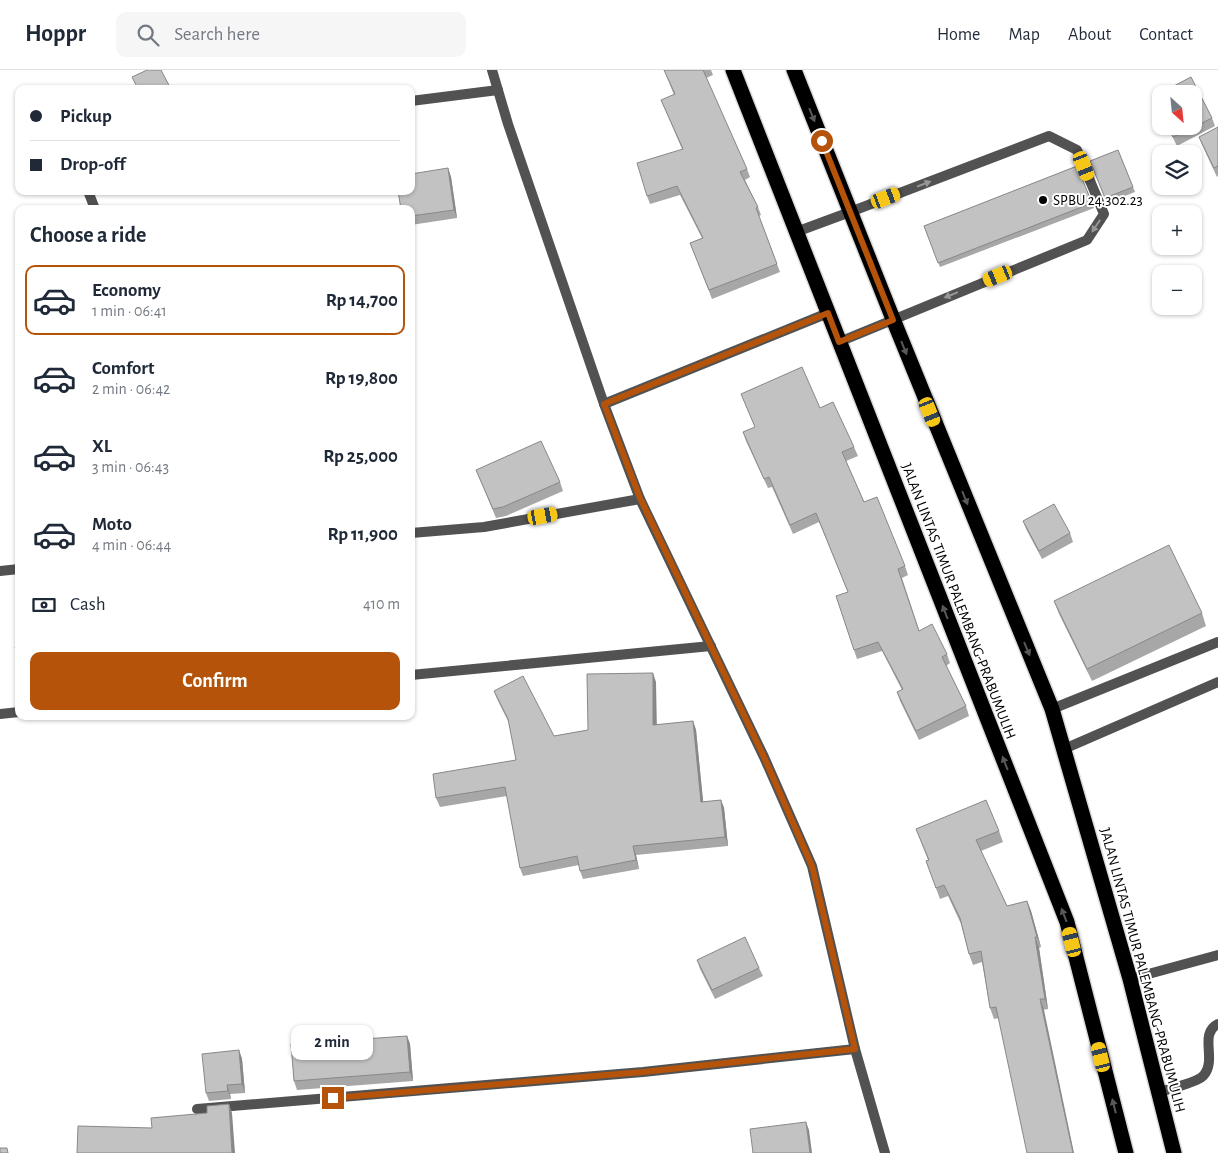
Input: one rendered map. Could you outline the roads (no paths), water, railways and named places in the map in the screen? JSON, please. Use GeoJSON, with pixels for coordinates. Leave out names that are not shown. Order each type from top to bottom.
{"type":"FeatureCollection","features":[{"type":"Feature","properties":{"kind":"highway","name":"JALAN LINTAS TIMUR PALEMBANG-PRABUMULIH"},"geometry":{"type":"LineString","coordinates":[[732,70],[1067,922],[1126,1153]]}},
{"type":"Feature","properties":{"kind":"highway","name":"JALAN LINTAS TIMUR PALEMBANG-PRABUMULIH"},"geometry":{"type":"LineString","coordinates":[[794,70],[893,320],[1052,708],[1130,979],[1174,1153]]}},
{"type":"Feature","properties":{"kind":"street"},"geometry":{"type":"LineString","coordinates":[[492,70],[508,124],[604,404],[640,498],[764,757],[812,866],[855,1049],[885,1153]]}},
{"type":"Feature","properties":{"kind":"street"},"geometry":{"type":"LineString","coordinates":[[415,100],[498,90]]}},
{"type":"Feature","properties":{"kind":"street"},"geometry":{"type":"LineString","coordinates":[[796,232],[1049,136],[1077,150],[1104,214],[1087,240],[839,342]]}},
{"type":"Feature","properties":{"kind":"street"},"geometry":{"type":"LineString","coordinates":[[604,404],[719,359],[828,313]]}},
{"type":"Feature","properties":{"kind":"street"},"geometry":{"type":"LineString","coordinates":[[415,533],[484,527],[640,498]]}},
{"type":"Feature","properties":{"kind":"street"},"geometry":{"type":"LineString","coordinates":[[0,571],[15,570]]}},
{"type":"Feature","properties":{"kind":"street"},"geometry":{"type":"LineString","coordinates":[[1052,708],[1218,642]]}},
{"type":"Feature","properties":{"kind":"street"},"geometry":{"type":"LineString","coordinates":[[415,675],[711,646]]}},
{"type":"Feature","properties":{"kind":"street"},"geometry":{"type":"LineString","coordinates":[[1064,749],[1218,682]]}},
{"type":"Feature","properties":{"kind":"street"},"geometry":{"type":"LineString","coordinates":[[0,714],[15,712]]}},
{"type":"Feature","properties":{"kind":"street"},"geometry":{"type":"LineString","coordinates":[[1130,979],[1218,955]]}},
{"type":"Feature","properties":{"kind":"street"},"geometry":{"type":"LineString","coordinates":[[1158,1092],[1202,1078],[1210,1069],[1213,1058],[1210,1033],[1215,1025],[1218,1024]]}},
{"type":"Feature","properties":{"kind":"street"},"geometry":{"type":"LineString","coordinates":[[198,1109],[643,1072],[855,1049]]}},
{"type":"Feature","properties":{"kind":"place","name":"SPBU 24.302.23"},"geometry":{"type":"Point","coordinates":[1043,200]}}]}
